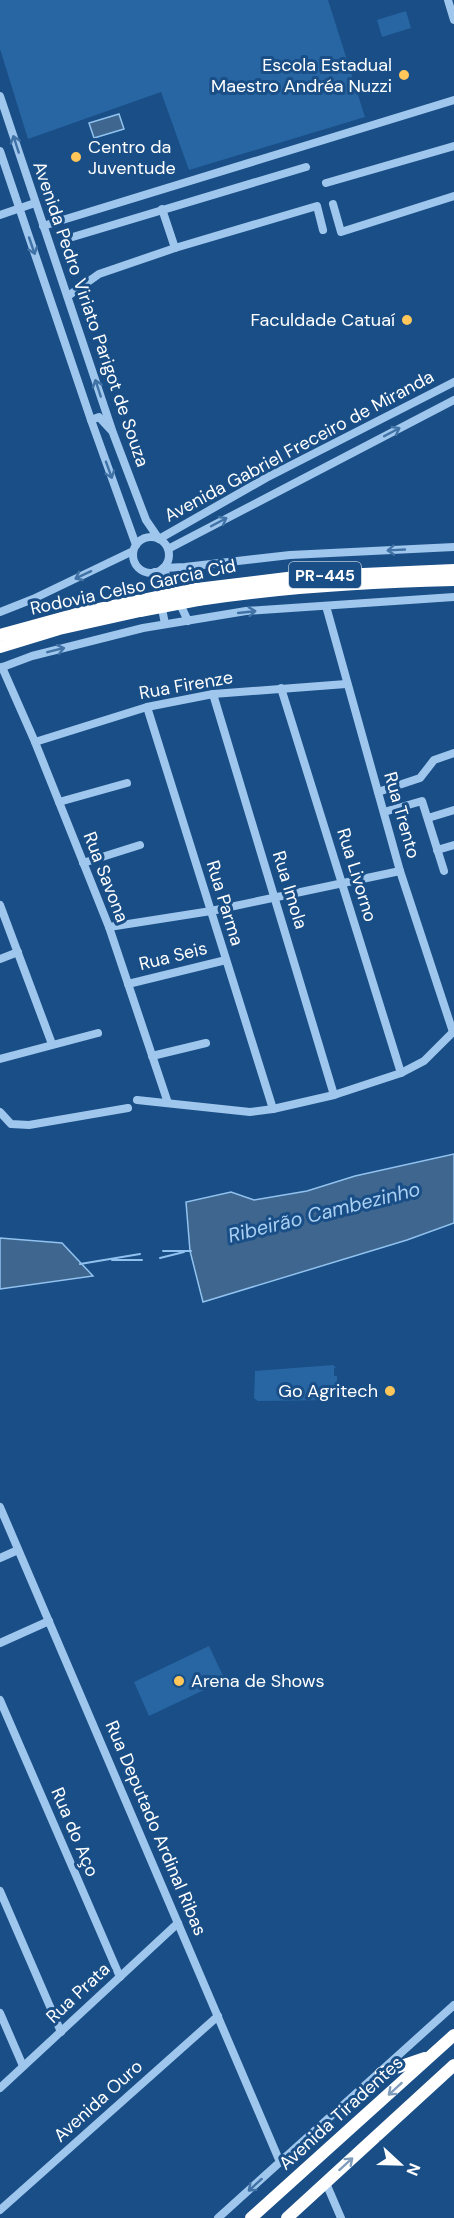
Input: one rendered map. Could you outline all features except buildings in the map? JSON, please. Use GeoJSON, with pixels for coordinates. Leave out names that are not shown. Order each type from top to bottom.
{"type":"FeatureCollection","features":[{"type":"Feature","properties":{"kind":"highway","name":"Rodovia Celso Garcia Cid"},"geometry":{"type":"LineString","coordinates":[[0,635],[80,613],[139,606],[296,577],[454,570]]}},
{"type":"Feature","properties":{"kind":"highway","name":"Rodovia Celso Garcia Cid"},"geometry":{"type":"LineString","coordinates":[[197,595],[327,585],[454,580]]}},
{"type":"Feature","properties":{"kind":"highway","name":"Rodovia Celso Garcia Cid"},"geometry":{"type":"LineString","coordinates":[[0,647],[139,606]]}},
{"type":"Feature","properties":{"kind":"highway","name":"Avenida Tiradentes"},"geometry":{"type":"LineString","coordinates":[[251,2218],[454,2035]]}},
{"type":"Feature","properties":{"kind":"highway"},"geometry":{"type":"LineString","coordinates":[[381,2073],[432,2055]]}},
{"type":"Feature","properties":{"kind":"highway"},"geometry":{"type":"LineString","coordinates":[[287,2218],[454,2065]]}},
{"type":"Feature","properties":{"kind":"street"},"geometry":{"type":"LineString","coordinates":[[448,0],[454,20]]}},
{"type":"Feature","properties":{"kind":"street","name":"Avenida Pedro Viriato Parigot de Souza"},"geometry":{"type":"LineString","coordinates":[[0,96],[113,433],[146,520],[159,539]]}},
{"type":"Feature","properties":{"kind":"street"},"geometry":{"type":"LineString","coordinates":[[44,226],[454,100]]}},
{"type":"Feature","properties":{"kind":"street"},"geometry":{"type":"LineString","coordinates":[[326,183],[454,146]]}},
{"type":"Feature","properties":{"kind":"street","name":"Avenida Pedro Viriato Parigot de Souza"},"geometry":{"type":"LineString","coordinates":[[0,151],[135,548]]}},
{"type":"Feature","properties":{"kind":"street"},"geometry":{"type":"LineString","coordinates":[[66,239],[306,167]]}},
{"type":"Feature","properties":{"kind":"street"},"geometry":{"type":"LineString","coordinates":[[333,204],[341,232],[454,196]]}},
{"type":"Feature","properties":{"kind":"street"},"geometry":{"type":"LineString","coordinates":[[0,215],[35,203]]}},
{"type":"Feature","properties":{"kind":"street"},"geometry":{"type":"LineString","coordinates":[[68,297],[99,274],[175,248],[317,206],[323,231]]}},
{"type":"Feature","properties":{"kind":"street"},"geometry":{"type":"LineString","coordinates":[[162,209],[175,248]]}},
{"type":"Feature","properties":{"kind":"street","name":"Avenida Gabriel Freceiro de Miranda"},"geometry":{"type":"LineString","coordinates":[[159,539],[266,478],[454,382]]}},
{"type":"Feature","properties":{"kind":"street","name":"Avenida Gabriel Freceiro de Miranda"},"geometry":{"type":"LineString","coordinates":[[168,549],[454,400]]}},
{"type":"Feature","properties":{"kind":"street"},"geometry":{"type":"LineString","coordinates":[[91,420],[99,417],[113,433]]}},
{"type":"Feature","properties":{"kind":"street"},"geometry":{"type":"LineString","coordinates":[[0,612],[33,599],[135,548],[147,537],[159,539],[168,549],[167,561],[159,570],[165,624]]}},
{"type":"Feature","properties":{"kind":"street"},"geometry":{"type":"LineString","coordinates":[[135,548],[133,559],[143,571],[290,555],[454,548]]}},
{"type":"Feature","properties":{"kind":"street"},"geometry":{"type":"LineString","coordinates":[[159,570],[188,621]]}},
{"type":"Feature","properties":{"kind":"street"},"geometry":{"type":"LineString","coordinates":[[1,667],[32,656],[143,628],[246,611],[454,597]]}},
{"type":"Feature","properties":{"kind":"street","name":"Rua Trento"},"geometry":{"type":"LineString","coordinates":[[326,606],[400,871],[454,1031]]}},
{"type":"Feature","properties":{"kind":"street","name":"Rua Savona"},"geometry":{"type":"LineString","coordinates":[[1,667],[35,742],[109,927],[168,1103]]}},
{"type":"Feature","properties":{"kind":"street","name":"Rua Firenze"},"geometry":{"type":"LineString","coordinates":[[35,742],[147,706],[213,694],[346,684]]}},
{"type":"Feature","properties":{"kind":"street","name":"Rua Livorno"},"geometry":{"type":"LineString","coordinates":[[281,688],[400,1073]]}},
{"type":"Feature","properties":{"kind":"street","name":"Rua Imola"},"geometry":{"type":"LineString","coordinates":[[213,694],[334,1095]]}},
{"type":"Feature","properties":{"kind":"street","name":"Rua Parma"},"geometry":{"type":"LineString","coordinates":[[147,706],[273,1109]]}},
{"type":"Feature","properties":{"kind":"street"},"geometry":{"type":"LineString","coordinates":[[378,792],[420,778],[434,760],[454,753]]}},
{"type":"Feature","properties":{"kind":"street"},"geometry":{"type":"LineString","coordinates":[[59,802],[127,783]]}},
{"type":"Feature","properties":{"kind":"street"},"geometry":{"type":"LineString","coordinates":[[384,812],[422,801],[444,871]]}},
{"type":"Feature","properties":{"kind":"street"},"geometry":{"type":"LineString","coordinates":[[428,818],[454,810]]}},
{"type":"Feature","properties":{"kind":"street"},"geometry":{"type":"LineString","coordinates":[[437,850],[454,845]]}},
{"type":"Feature","properties":{"kind":"street"},"geometry":{"type":"LineString","coordinates":[[83,863],[140,846]]}},
{"type":"Feature","properties":{"kind":"street"},"geometry":{"type":"LineString","coordinates":[[109,927],[211,911],[400,871]]}},
{"type":"Feature","properties":{"kind":"street"},"geometry":{"type":"LineString","coordinates":[[0,905],[52,1044]]}},
{"type":"Feature","properties":{"kind":"street"},"geometry":{"type":"LineString","coordinates":[[0,959],[18,952]]}},
{"type":"Feature","properties":{"kind":"street","name":"Rua Seis"},"geometry":{"type":"LineString","coordinates":[[128,984],[226,960]]}},
{"type":"Feature","properties":{"kind":"street"},"geometry":{"type":"LineString","coordinates":[[137,1100],[250,1112],[273,1109],[334,1095],[400,1073],[424,1061],[454,1031]]}},
{"type":"Feature","properties":{"kind":"street"},"geometry":{"type":"LineString","coordinates":[[0,1059],[98,1033]]}},
{"type":"Feature","properties":{"kind":"street"},"geometry":{"type":"LineString","coordinates":[[152,1056],[206,1043]]}},
{"type":"Feature","properties":{"kind":"street"},"geometry":{"type":"LineString","coordinates":[[0,1113],[11,1124],[29,1125],[128,1108]]}},
{"type":"Feature","properties":{"kind":"street","name":"Rua Deputado Ardinal Ribas"},"geometry":{"type":"LineString","coordinates":[[0,1507],[280,2162]]}},
{"type":"Feature","properties":{"kind":"street"},"geometry":{"type":"LineString","coordinates":[[0,1558],[18,1550]]}},
{"type":"Feature","properties":{"kind":"street"},"geometry":{"type":"LineString","coordinates":[[0,1643],[49,1621]]}},
{"type":"Feature","properties":{"kind":"street","name":"Rua do Aço"},"geometry":{"type":"LineString","coordinates":[[0,1700],[120,1977]]}},
{"type":"Feature","properties":{"kind":"street"},"geometry":{"type":"LineString","coordinates":[[0,1891],[61,2031]]}},
{"type":"Feature","properties":{"kind":"street","name":"Rua Prata"},"geometry":{"type":"LineString","coordinates":[[0,2088],[178,1923]]}},
{"type":"Feature","properties":{"kind":"street"},"geometry":{"type":"LineString","coordinates":[[218,2218],[454,2005]]}},
{"type":"Feature","properties":{"kind":"street"},"geometry":{"type":"LineString","coordinates":[[0,2013],[23,2066]]}},
{"type":"Feature","properties":{"kind":"street","name":"Avenida Ouro"},"geometry":{"type":"LineString","coordinates":[[0,2210],[218,2016]]}},
{"type":"Feature","properties":{"kind":"street"},"geometry":{"type":"LineString","coordinates":[[326,2183],[341,2218]]}},
{"type":"Feature","properties":{"kind":"shaded area"},"geometry":{"type":"Polygon","coordinates":[[[0,0],[328,0],[365,117],[189,170],[161,92],[28,139],[0,49],[0,0]]]}},
{"type":"Feature","properties":{"kind":"shaded area"},"geometry":{"type":"Polygon","coordinates":[[[406,11],[411,28],[382,37],[377,20],[406,11]]]}},
{"type":"Feature","properties":{"kind":"shaded area"},"geometry":{"type":"Polygon","coordinates":[[[333,1365],[336,1368],[334,1368],[334,1376],[337,1376],[337,1395],[333,1400],[258,1401],[254,1398],[255,1371],[333,1365]]]}},
{"type":"Feature","properties":{"kind":"shaded area","name":"Arena de Shows"},"geometry":{"type":"Polygon","coordinates":[[[209,1646],[225,1680],[149,1716],[134,1682],[209,1646]]]}},
{"type":"Feature","properties":{"kind":"water"},"geometry":{"type":"Polygon","coordinates":[[[119,114],[124,129],[94,138],[89,123],[119,114]]]}},
{"type":"Feature","properties":{"kind":"water"},"geometry":{"type":"Polygon","coordinates":[[[454,1154],[454,1223],[407,1240],[203,1302],[190,1251],[186,1202],[231,1192],[254,1200],[307,1191],[355,1176],[454,1154]]]}},
{"type":"Feature","properties":{"kind":"water"},"geometry":{"type":"Polygon","coordinates":[[[0,1238],[62,1243],[93,1276],[0,1289],[0,1238]]]}},
{"type":"Feature","properties":{"kind":"waterway","name":"Ribeirão Cambezinho"},"geometry":{"type":"LineString","coordinates":[[163,1251],[191,1251]]}},
{"type":"Feature","properties":{"kind":"waterway"},"geometry":{"type":"LineString","coordinates":[[160,1258],[184,1252]]}},
{"type":"Feature","properties":{"kind":"waterway","name":"Ribeirão Cambezinho"},"geometry":{"type":"LineString","coordinates":[[80,1264],[140,1254]]}},
{"type":"Feature","properties":{"kind":"waterway","name":"Ribeirão Cambezinho"},"geometry":{"type":"LineString","coordinates":[[112,1260],[142,1260]]}},
{"type":"Feature","properties":{"kind":"place","name":"Escola Estadual Maestro Andréa Nuzzi"},"geometry":{"type":"Point","coordinates":[404,75]}},
{"type":"Feature","properties":{"kind":"place","name":"Centro da Juventude"},"geometry":{"type":"Point","coordinates":[76,157]}},
{"type":"Feature","properties":{"kind":"place","name":"Faculdade Catuaí"},"geometry":{"type":"Point","coordinates":[407,320]}},
{"type":"Feature","properties":{"kind":"place","name":"Go Agritech"},"geometry":{"type":"Point","coordinates":[390,1391]}},
{"type":"Feature","properties":{"kind":"place","name":"Arena de Shows"},"geometry":{"type":"Point","coordinates":[179,1681]}}]}
